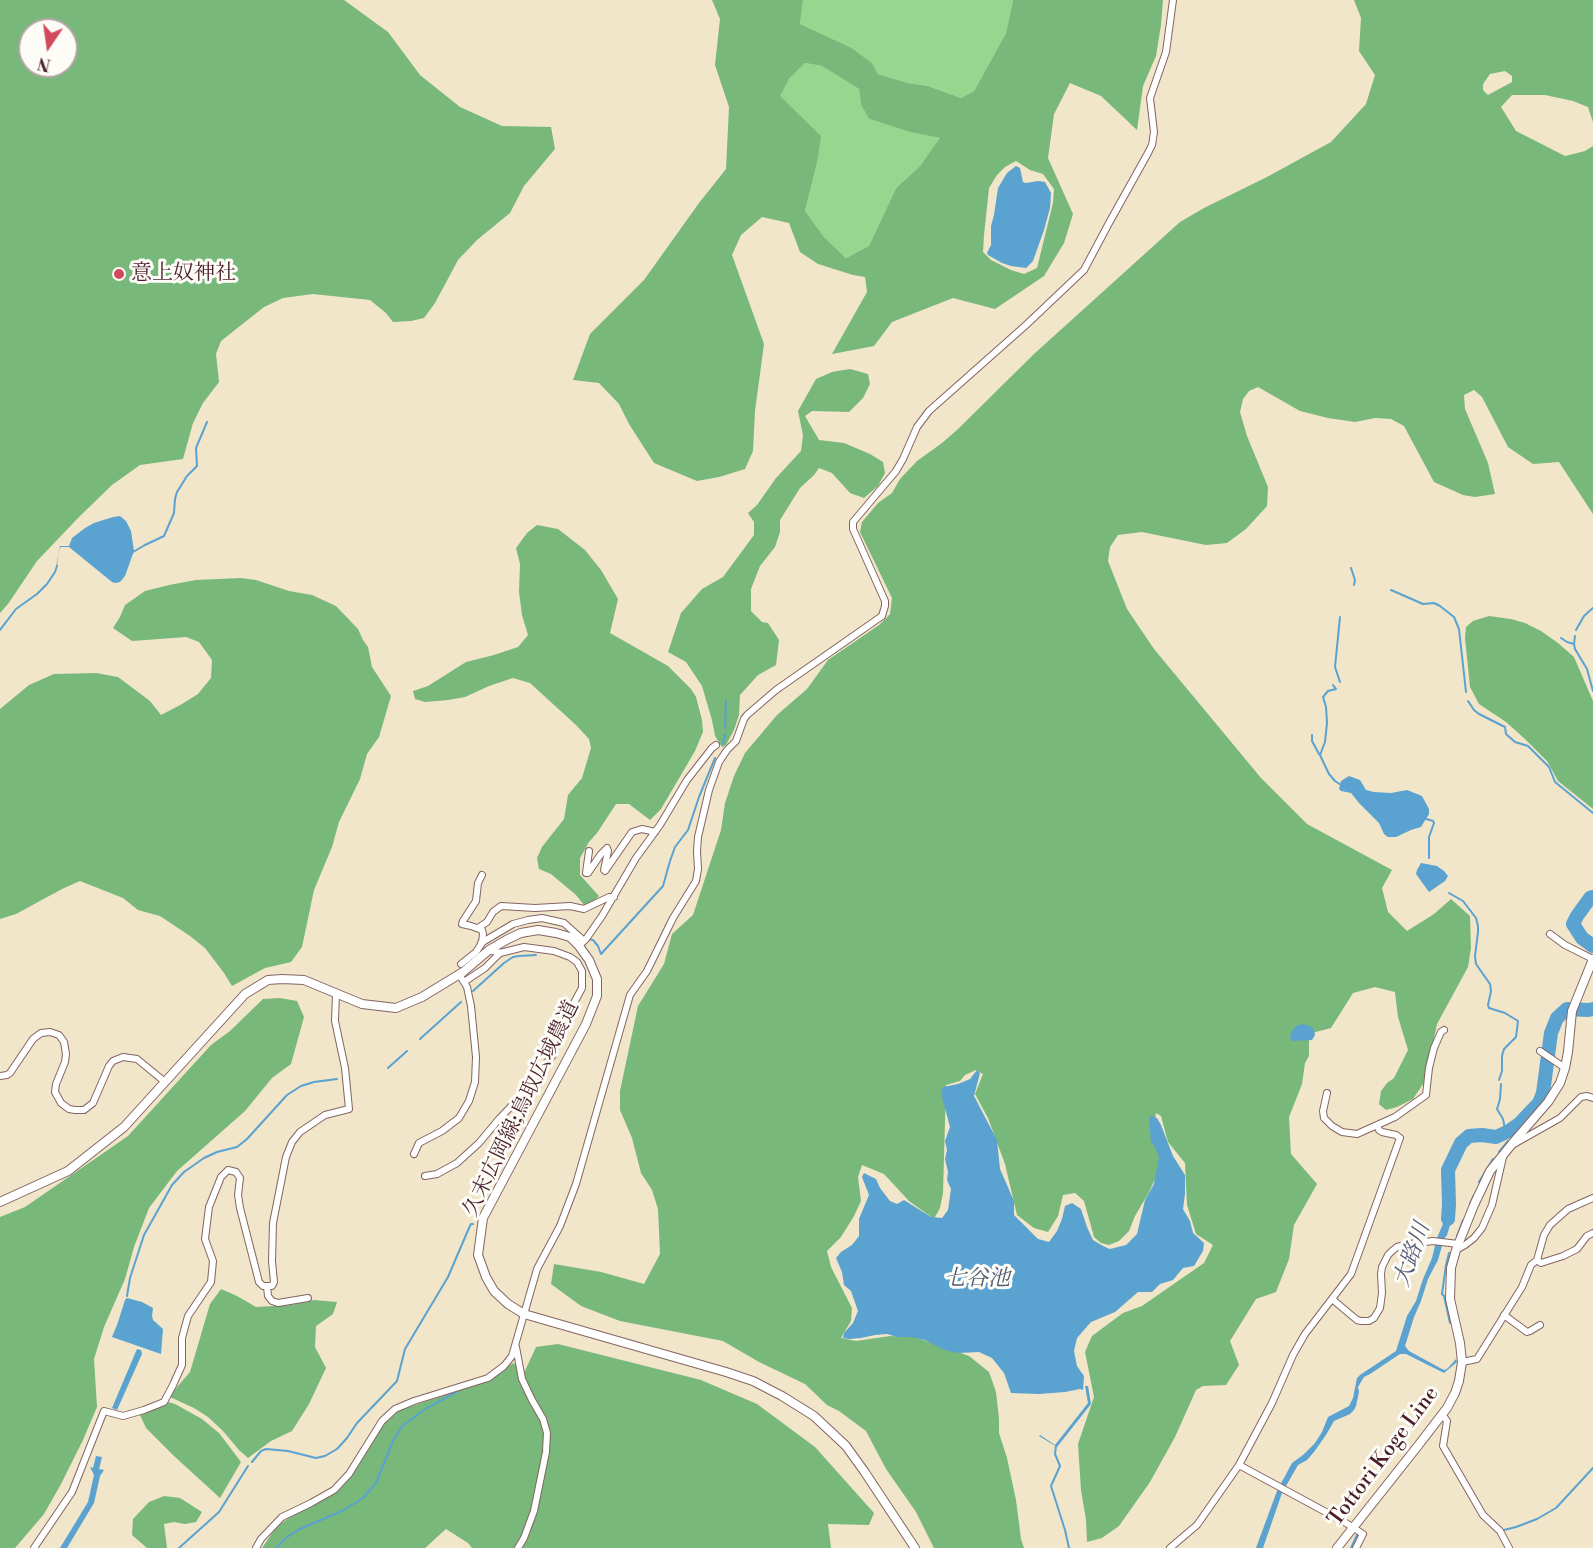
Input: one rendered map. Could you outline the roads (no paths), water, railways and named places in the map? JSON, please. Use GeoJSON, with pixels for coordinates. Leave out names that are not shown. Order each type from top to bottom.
{"type":"FeatureCollection","features":[{"type":"Feature","properties":{"kind":"street"},"geometry":{"type":"LineString","coordinates":[[256,1548],[261,1539],[282,1517],[334,1490],[349,1474],[382,1421],[395,1409],[488,1378],[509,1360],[537,1269],[560,1226],[576,1184],[630,995],[647,971],[696,881],[698,837],[709,790],[719,762],[736,741],[747,715],[776,690],[882,616],[885,601],[853,529],[853,522],[896,471],[917,427],[929,411],[1084,270],[1152,145],[1154,132],[1150,98],[1166,52],[1173,0]]}},
{"type":"Feature","properties":{"kind":"street"},"geometry":{"type":"LineString","coordinates":[[581,943],[603,916],[636,858],[687,780],[712,747],[716,746]]}},
{"type":"Feature","properties":{"kind":"street"},"geometry":{"type":"LineString","coordinates":[[589,850],[586,873],[607,848],[605,871],[632,832],[642,829],[655,832]]}},
{"type":"Feature","properties":{"kind":"street"},"geometry":{"type":"LineString","coordinates":[[461,964],[476,952],[481,944],[482,930],[462,924],[476,901],[478,883],[482,875]]}},
{"type":"Feature","properties":{"kind":"street"},"geometry":{"type":"LineString","coordinates":[[478,928],[501,906],[535,908],[570,906],[584,909],[609,897],[614,897]]}},
{"type":"Feature","properties":{"kind":"street"},"geometry":{"type":"LineString","coordinates":[[481,944],[513,924],[542,918],[564,923],[581,943]]}},
{"type":"Feature","properties":{"kind":"street"},"geometry":{"type":"LineString","coordinates":[[462,978],[489,950],[520,933],[538,930],[570,937],[581,943]]}},
{"type":"Feature","properties":{"kind":"street"},"geometry":{"type":"LineString","coordinates":[[1550,934],[1571,948],[1593,958]]}},
{"type":"Feature","properties":{"kind":"street","name":"久末広岡線;鳥取広域農道"},"geometry":{"type":"LineString","coordinates":[[581,943],[597,979],[597,996],[586,1024],[483,1218],[478,1255],[486,1278],[494,1291],[524,1314],[753,1381],[814,1416],[846,1446],[915,1548]]}},
{"type":"Feature","properties":{"kind":"street"},"geometry":{"type":"LineString","coordinates":[[425,1176],[437,1174],[456,1163],[479,1143],[518,1099],[553,1055],[560,1029],[582,988],[582,971],[577,962],[570,957],[554,951],[524,947],[500,953],[489,950]]}},
{"type":"Feature","properties":{"kind":"street"},"geometry":{"type":"LineString","coordinates":[[0,1202],[68,1171],[124,1126],[244,994],[268,981],[282,979],[304,981],[362,1004],[396,1008],[485,969],[500,953]]}},
{"type":"Feature","properties":{"kind":"street","name":"Tottori Koge Line"},"geometry":{"type":"LineString","coordinates":[[1337,1548],[1442,1414],[1455,1393],[1462,1362],[1460,1342],[1449,1299],[1451,1268],[1457,1247],[1490,1171],[1548,1102],[1560,1083],[1565,1068],[1573,1008],[1593,958]]}},
{"type":"Feature","properties":{"kind":"street"},"geometry":{"type":"LineString","coordinates":[[414,1154],[419,1143],[442,1131],[459,1118],[470,1101],[475,1082],[476,1057],[471,1006],[467,987],[462,978]]}},
{"type":"Feature","properties":{"kind":"street"},"geometry":{"type":"LineString","coordinates":[[34,1548],[72,1492],[104,1411],[123,1416],[144,1410],[164,1402],[173,1385],[182,1365],[182,1338],[188,1316],[211,1282],[213,1261],[206,1239],[209,1207],[221,1177],[228,1170],[236,1172],[240,1178],[238,1196],[240,1208],[259,1282],[263,1286],[272,1287],[274,1282],[273,1223],[286,1157],[292,1142],[300,1131],[325,1115],[349,1109],[345,1068],[335,1021],[336,993]]}},
{"type":"Feature","properties":{"kind":"street"},"geometry":{"type":"LineString","coordinates":[[1328,1094],[1323,1111],[1324,1118],[1342,1132],[1357,1134],[1395,1117],[1426,1095],[1434,1048],[1444,1030]]}},
{"type":"Feature","properties":{"kind":"street"},"geometry":{"type":"LineString","coordinates":[[0,1076],[10,1072],[33,1039],[41,1033],[50,1032],[59,1035],[64,1041],[65,1062],[55,1092],[61,1103],[69,1109],[84,1110],[93,1103],[111,1063],[123,1057],[136,1059],[165,1082]]}},
{"type":"Feature","properties":{"kind":"street"},"geometry":{"type":"LineString","coordinates":[[1540,1051],[1565,1068]]}},
{"type":"Feature","properties":{"kind":"street"},"geometry":{"type":"LineString","coordinates":[[1332,1299],[1357,1320],[1369,1321],[1374,1318],[1380,1308],[1382,1267],[1388,1255],[1397,1247],[1409,1244],[1433,1241],[1457,1247],[1465,1245],[1482,1228],[1492,1205],[1507,1150],[1560,1118],[1581,1097],[1593,1098]]}},
{"type":"Feature","properties":{"kind":"street"},"geometry":{"type":"LineString","coordinates":[[1170,1548],[1197,1525],[1239,1465],[1272,1403],[1293,1354],[1305,1334],[1351,1274],[1400,1142],[1399,1137],[1382,1132],[1377,1125]]}},
{"type":"Feature","properties":{"kind":"street"},"geometry":{"type":"LineString","coordinates":[[1462,1362],[1477,1359],[1522,1287],[1531,1265],[1537,1260],[1544,1235],[1555,1221],[1568,1209],[1593,1198]]}},
{"type":"Feature","properties":{"kind":"street"},"geometry":{"type":"LineString","coordinates":[[1537,1260],[1540,1263],[1563,1256],[1576,1249],[1587,1236],[1593,1233]]}},
{"type":"Feature","properties":{"kind":"street"},"geometry":{"type":"LineString","coordinates":[[267,1287],[268,1296],[272,1301],[279,1303],[308,1298]]}},
{"type":"Feature","properties":{"kind":"street"},"geometry":{"type":"LineString","coordinates":[[1504,1315],[1527,1332],[1540,1325]]}},
{"type":"Feature","properties":{"kind":"street"},"geometry":{"type":"LineString","coordinates":[[515,1344],[522,1379],[543,1419],[547,1433],[546,1452],[534,1511],[518,1548]]}},
{"type":"Feature","properties":{"kind":"street"},"geometry":{"type":"LineString","coordinates":[[1442,1414],[1447,1421],[1443,1446],[1483,1515],[1500,1531],[1509,1548]]}},
{"type":"Feature","properties":{"kind":"street"},"geometry":{"type":"LineString","coordinates":[[1239,1465],[1363,1534],[1356,1548]]}},
{"type":"Feature","properties":{"kind":"street"},"geometry":{"type":"LineString","coordinates":[[1500,1531],[1505,1524]]}},
{"type":"Feature","properties":{"kind":"water"},"geometry":{"type":"Polygon","coordinates":[[[1016,166],[1020,168],[1023,182],[1045,182],[1051,193],[1050,208],[1044,230],[1033,261],[1026,268],[1002,263],[987,253],[991,245],[991,226],[998,188],[1007,173],[1016,166]]]}},
{"type":"Feature","properties":{"kind":"water"},"geometry":{"type":"Polygon","coordinates":[[[120,516],[126,521],[131,531],[134,551],[125,576],[120,582],[115,583],[69,547],[60,548],[60,546],[69,546],[72,538],[94,523],[120,516]]]}},
{"type":"Feature","properties":{"kind":"water"},"geometry":{"type":"Polygon","coordinates":[[[1349,776],[1360,780],[1366,790],[1391,793],[1407,790],[1422,796],[1429,809],[1429,814],[1421,827],[1396,837],[1388,837],[1379,823],[1351,793],[1339,789],[1341,781],[1349,776]]]}},
{"type":"Feature","properties":{"kind":"water"},"geometry":{"type":"Polygon","coordinates":[[[1421,863],[1437,866],[1448,876],[1445,881],[1429,892],[1416,874],[1421,863]]]}},
{"type":"Feature","properties":{"kind":"water"},"geometry":{"type":"Polygon","coordinates":[[[1302,1024],[1312,1027],[1315,1035],[1312,1040],[1292,1041],[1291,1033],[1296,1026],[1302,1024]]]}},
{"type":"Feature","properties":{"kind":"water","name":"七谷池"},"geometry":{"type":"Polygon","coordinates":[[[977,1070],[980,1073],[974,1096],[997,1140],[1000,1169],[1014,1201],[1014,1215],[1038,1239],[1049,1242],[1057,1231],[1065,1206],[1072,1203],[1081,1209],[1093,1240],[1103,1246],[1110,1249],[1126,1245],[1137,1234],[1145,1200],[1154,1184],[1159,1157],[1151,1142],[1149,1117],[1157,1118],[1173,1156],[1185,1175],[1183,1209],[1190,1221],[1193,1233],[1204,1243],[1203,1251],[1194,1266],[1183,1268],[1173,1280],[1160,1284],[1152,1292],[1138,1292],[1115,1312],[1091,1322],[1077,1338],[1074,1351],[1077,1366],[1084,1376],[1083,1390],[1039,1394],[1011,1393],[1004,1373],[992,1358],[979,1352],[958,1353],[944,1350],[925,1340],[887,1334],[843,1338],[858,1311],[851,1291],[844,1285],[836,1258],[859,1236],[859,1219],[869,1195],[862,1177],[864,1173],[876,1179],[890,1201],[897,1204],[904,1200],[931,1217],[942,1218],[948,1210],[951,1189],[947,1180],[945,1159],[947,1150],[945,1141],[950,1127],[941,1093],[943,1087],[970,1079],[977,1070]]]}},
{"type":"Feature","properties":{"kind":"water"},"geometry":{"type":"Polygon","coordinates":[[[1452,1201],[1453,1214],[1447,1235],[1428,1279],[1405,1346],[1409,1351],[1445,1370],[1456,1359],[1457,1362],[1444,1373],[1406,1354],[1400,1354],[1364,1377],[1358,1387],[1359,1392],[1354,1410],[1334,1421],[1314,1452],[1298,1465],[1282,1493],[1263,1548],[1256,1548],[1277,1491],[1292,1463],[1315,1443],[1328,1417],[1349,1406],[1357,1378],[1396,1351],[1407,1316],[1416,1301],[1448,1212],[1447,1204],[1452,1201]]]}},
{"type":"Feature","properties":{"kind":"water"},"geometry":{"type":"Polygon","coordinates":[[[127,1298],[153,1308],[153,1320],[163,1329],[161,1354],[112,1337],[127,1298]]]}},
{"type":"Feature","properties":{"kind":"water"},"geometry":{"type":"Polygon","coordinates":[[[137,1349],[141,1350],[142,1354],[117,1410],[112,1408],[137,1349]]]}},
{"type":"Feature","properties":{"kind":"water"},"geometry":{"type":"Polygon","coordinates":[[[1085,1386],[1088,1386],[1091,1404],[1057,1447],[1039,1436],[1055,1445],[1088,1403],[1085,1386]]]}},
{"type":"Feature","properties":{"kind":"water"},"geometry":{"type":"Polygon","coordinates":[[[96,1456],[102,1457],[99,1469],[104,1470],[100,1476],[94,1503],[67,1548],[60,1548],[88,1502],[94,1475],[90,1467],[93,1468],[96,1456]]]}},
{"type":"Feature","properties":{"kind":"waterway"},"geometry":{"type":"LineString","coordinates":[[133,552],[164,536],[174,513],[177,492],[187,476],[197,466],[196,448],[207,422]]}},
{"type":"Feature","properties":{"kind":"waterway"},"geometry":{"type":"LineString","coordinates":[[0,630],[16,609],[47,584],[57,566]]}},
{"type":"Feature","properties":{"kind":"waterway"},"geometry":{"type":"LineString","coordinates":[[1351,568],[1355,580],[1354,585]]}},
{"type":"Feature","properties":{"kind":"waterway"},"geometry":{"type":"LineString","coordinates":[[1391,590],[1423,604],[1434,603],[1454,617],[1459,629],[1466,692]]}},
{"type":"Feature","properties":{"kind":"waterway"},"geometry":{"type":"LineString","coordinates":[[1576,630],[1584,616],[1593,608]]}},
{"type":"Feature","properties":{"kind":"waterway"},"geometry":{"type":"LineString","coordinates":[[1340,617],[1335,667],[1340,682]]}},
{"type":"Feature","properties":{"kind":"waterway"},"geometry":{"type":"LineString","coordinates":[[1575,636],[1575,649],[1587,669],[1593,691]]}},
{"type":"Feature","properties":{"kind":"waterway"},"geometry":{"type":"LineString","coordinates":[[1561,638],[1574,644]]}},
{"type":"Feature","properties":{"kind":"waterway"},"geometry":{"type":"LineString","coordinates":[[1333,685],[1336,689],[1328,691],[1323,697],[1327,723],[1325,742],[1320,755],[1329,774],[1341,785]]}},
{"type":"Feature","properties":{"kind":"waterway"},"geometry":{"type":"LineString","coordinates":[[725,728],[726,701]]}},
{"type":"Feature","properties":{"kind":"waterway"},"geometry":{"type":"LineString","coordinates":[[1468,701],[1479,714],[1505,727],[1506,734],[1515,742],[1528,746],[1549,767],[1555,782],[1593,813]]}},
{"type":"Feature","properties":{"kind":"waterway"},"geometry":{"type":"LineString","coordinates":[[723,744],[725,734]]}},
{"type":"Feature","properties":{"kind":"waterway"},"geometry":{"type":"LineString","coordinates":[[1312,735],[1312,741],[1319,754]]}},
{"type":"Feature","properties":{"kind":"waterway"},"geometry":{"type":"LineString","coordinates":[[588,939],[593,940],[601,954],[663,886],[675,847],[688,830],[715,758]]}},
{"type":"Feature","properties":{"kind":"waterway"},"geometry":{"type":"LineString","coordinates":[[1423,818],[1434,823],[1429,837],[1429,858]]}},
{"type":"Feature","properties":{"kind":"waterway"},"geometry":{"type":"LineString","coordinates":[[1449,893],[1463,901],[1476,918],[1478,926],[1476,964],[1490,984],[1489,1008],[1505,1013],[1518,1021],[1516,1037],[1504,1049],[1499,1080]]}},
{"type":"Feature","properties":{"kind":"waterway","name":"大路川"},"geometry":{"type":"LineString","coordinates":[[1593,897],[1590,898],[1573,924],[1582,938],[1593,946]]}},
{"type":"Feature","properties":{"kind":"waterway"},"geometry":{"type":"LineString","coordinates":[[473,991],[513,957],[536,955]]}},
{"type":"Feature","properties":{"kind":"waterway"},"geometry":{"type":"LineString","coordinates":[[420,1039],[461,1002]]}},
{"type":"Feature","properties":{"kind":"waterway","name":"大路川"},"geometry":{"type":"LineString","coordinates":[[1448,1219],[1448,1170],[1461,1143],[1469,1136],[1496,1137],[1519,1124],[1539,1103],[1543,1093],[1551,1033],[1557,1018],[1567,1009],[1593,1009]]}},
{"type":"Feature","properties":{"kind":"waterway"},"geometry":{"type":"LineString","coordinates":[[388,1068],[407,1051]]}},
{"type":"Feature","properties":{"kind":"waterway"},"geometry":{"type":"LineString","coordinates":[[127,1296],[130,1278],[144,1235],[172,1185],[184,1172],[204,1158],[237,1147],[287,1095],[301,1086],[337,1079]]}},
{"type":"Feature","properties":{"kind":"waterway"},"geometry":{"type":"LineString","coordinates":[[1501,1084],[1497,1109],[1503,1119],[1505,1129]]}},
{"type":"Feature","properties":{"kind":"waterway"},"geometry":{"type":"LineString","coordinates":[[1512,1137],[1519,1129]]}},
{"type":"Feature","properties":{"kind":"waterway"},"geometry":{"type":"LineString","coordinates":[[1499,1152],[1508,1141]]}},
{"type":"Feature","properties":{"kind":"waterway"},"geometry":{"type":"LineString","coordinates":[[1479,1182],[1493,1159]]}},
{"type":"Feature","properties":{"kind":"waterway"},"geometry":{"type":"LineString","coordinates":[[1470,1204],[1474,1195]]}},
{"type":"Feature","properties":{"kind":"waterway"},"geometry":{"type":"LineString","coordinates":[[1457,1236],[1463,1220]]}},
{"type":"Feature","properties":{"kind":"waterway"},"geometry":{"type":"LineString","coordinates":[[252,1462],[261,1451],[266,1449],[288,1451],[316,1458],[337,1449],[357,1423],[397,1381],[405,1349],[448,1277],[469,1228],[473,1224]]}},
{"type":"Feature","properties":{"kind":"waterway"},"geometry":{"type":"LineString","coordinates":[[1449,1253],[1442,1294],[1450,1323]]}},
{"type":"Feature","properties":{"kind":"waterway"},"geometry":{"type":"LineString","coordinates":[[276,1548],[298,1530],[344,1510],[363,1498],[376,1483],[393,1441],[402,1426],[427,1408],[458,1391]]}},
{"type":"Feature","properties":{"kind":"waterway"},"geometry":{"type":"LineString","coordinates":[[1056,1446],[1055,1454],[1060,1466],[1051,1486],[1069,1548]]}},
{"type":"Feature","properties":{"kind":"waterway"},"geometry":{"type":"LineString","coordinates":[[179,1548],[219,1512],[248,1466]]}},
{"type":"Feature","properties":{"kind":"waterway"},"geometry":{"type":"LineString","coordinates":[[1504,1530],[1537,1519],[1556,1508],[1593,1468]]}},
{"type":"Feature","properties":{"kind":"waterway"},"geometry":{"type":"LineString","coordinates":[[1351,1548],[1357,1535]]}},
{"type":"Feature","properties":{"kind":"place","name":"意上奴神社"},"geometry":{"type":"Point","coordinates":[119,274]}}]}
